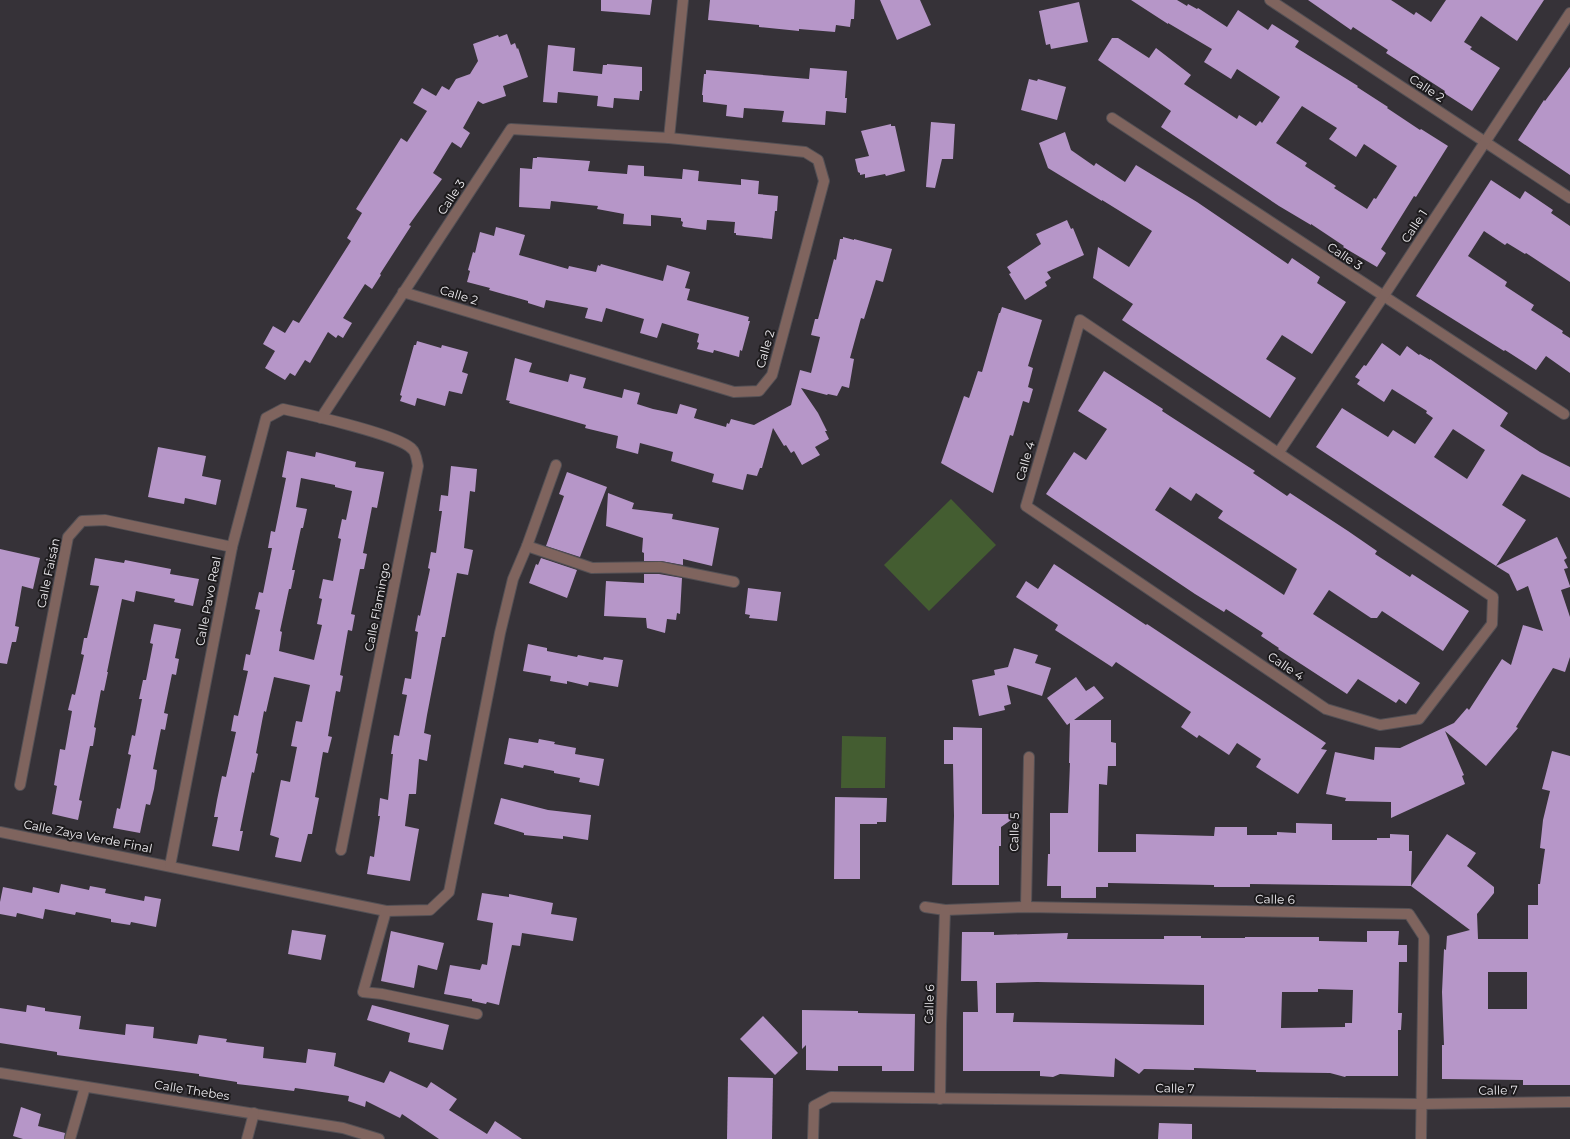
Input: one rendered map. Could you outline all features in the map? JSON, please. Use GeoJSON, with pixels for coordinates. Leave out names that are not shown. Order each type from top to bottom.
{"type":"FeatureCollection","features":[{"type":"Feature","properties":{"kind":"street"},"geometry":{"type":"LineString","coordinates":[[673,139],[683,0]]}},
{"type":"Feature","properties":{"kind":"street","name":"Calle 2"},"geometry":{"type":"LineString","coordinates":[[1270,0],[1570,198]]}},
{"type":"Feature","properties":{"kind":"street","name":"Calle 1"},"geometry":{"type":"LineString","coordinates":[[1279,452],[1570,13]]}},
{"type":"Feature","properties":{"kind":"street","name":"Calle 3"},"geometry":{"type":"LineString","coordinates":[[1112,118],[1383,297],[1564,414]]}},
{"type":"Feature","properties":{"kind":"street","name":"Calle 3"},"geometry":{"type":"LineString","coordinates":[[321,418],[511,129],[673,139]]}},
{"type":"Feature","properties":{"kind":"street","name":"Calle 2"},"geometry":{"type":"LineString","coordinates":[[403,292],[734,392],[759,390],[772,375],[824,181],[818,160],[805,152],[673,139]]}},
{"type":"Feature","properties":{"kind":"street","name":"Calle 4"},"geometry":{"type":"LineString","coordinates":[[1080,320],[1279,452],[1493,597],[1492,624],[1419,719],[1380,725],[1326,709],[1026,506],[1080,320]]}},
{"type":"Feature","properties":{"kind":"street","name":"Calle Pavo Real"},"geometry":{"type":"LineString","coordinates":[[170,866],[232,547],[266,418],[283,409],[338,423]]}},
{"type":"Feature","properties":{"kind":"street","name":"Calle Flamingo"},"geometry":{"type":"LineString","coordinates":[[338,423],[400,440],[413,449],[418,466],[341,850]]}},
{"type":"Feature","properties":{"kind":"street","name":"Calle Zaya Verde Final"},"geometry":{"type":"LineString","coordinates":[[0,832],[386,911],[430,910],[449,892],[512,578],[527,546],[556,465]]}},
{"type":"Feature","properties":{"kind":"street","name":"Calle Faisán"},"geometry":{"type":"LineString","coordinates":[[20,785],[68,537],[82,521],[105,520],[232,547]]}},
{"type":"Feature","properties":{"kind":"street"},"geometry":{"type":"LineString","coordinates":[[527,546],[592,568],[660,567],[734,582]]}},
{"type":"Feature","properties":{"kind":"street","name":"Calle 5"},"geometry":{"type":"LineString","coordinates":[[1026,907],[1029,757]]}},
{"type":"Feature","properties":{"kind":"street","name":"Calle 6"},"geometry":{"type":"LineString","coordinates":[[925,907],[945,910],[1026,907],[1409,914],[1424,937],[1422,1104]]}},
{"type":"Feature","properties":{"kind":"street","name":"Calle 6"},"geometry":{"type":"LineString","coordinates":[[940,1099],[945,910]]}},
{"type":"Feature","properties":{"kind":"street"},"geometry":{"type":"LineString","coordinates":[[386,911],[363,992],[382,994],[477,1014]]}},
{"type":"Feature","properties":{"kind":"street","name":"Calle Thebes"},"geometry":{"type":"LineString","coordinates":[[0,1073],[343,1128],[379,1139]]}},
{"type":"Feature","properties":{"kind":"street"},"geometry":{"type":"LineString","coordinates":[[70,1139],[85,1087]]}},
{"type":"Feature","properties":{"kind":"street","name":"Calle 7"},"geometry":{"type":"LineString","coordinates":[[813,1139],[814,1106],[831,1097],[1422,1104],[1570,1102]]}},
{"type":"Feature","properties":{"kind":"street"},"geometry":{"type":"LineString","coordinates":[[1421,1139],[1422,1104]]}},
{"type":"Feature","properties":{"kind":"street"},"geometry":{"type":"LineString","coordinates":[[247,1139],[254,1113]]}},
{"type":"Feature","properties":{"kind":"green space"},"geometry":{"type":"Polygon","coordinates":[[[951,499],[996,545],[929,611],[884,565],[951,499]]]}},
{"type":"Feature","properties":{"kind":"green space"},"geometry":{"type":"Polygon","coordinates":[[[842,736],[886,737],[885,788],[841,788],[842,736]]]}},
{"type":"Feature","properties":{"kind":"building"},"geometry":{"type":"Polygon","coordinates":[[[601,0],[652,0],[650,15],[601,11],[601,0]]]}},
{"type":"Feature","properties":{"kind":"building"},"geometry":{"type":"Polygon","coordinates":[[[710,0],[855,0],[854,19],[851,19],[850,27],[836,25],[835,32],[799,29],[799,31],[759,27],[759,25],[708,20],[710,0]]]}},
{"type":"Feature","properties":{"kind":"building"},"geometry":{"type":"Polygon","coordinates":[[[880,0],[920,0],[931,25],[897,40],[880,0]]]}},
{"type":"Feature","properties":{"kind":"building"},"geometry":{"type":"Polygon","coordinates":[[[1131,0],[1177,0],[1187,6],[1188,4],[1197,9],[1198,8],[1227,27],[1238,10],[1268,30],[1272,24],[1299,41],[1295,47],[1358,86],[1357,87],[1420,130],[1421,129],[1448,146],[1416,197],[1414,196],[1381,249],[1386,253],[1377,267],[1343,247],[1344,246],[1311,224],[1279,206],[1161,127],[1171,111],[1098,60],[1112,38],[1118,38],[1149,58],[1156,48],[1191,75],[1184,84],[1237,119],[1239,115],[1256,126],[1260,121],[1262,123],[1280,97],[1237,69],[1231,79],[1204,62],[1212,49],[1168,24],[1131,0]],[[1302,106],[1276,143],[1307,163],[1305,166],[1336,186],[1334,188],[1367,209],[1374,198],[1376,199],[1397,166],[1364,144],[1356,157],[1329,139],[1337,128],[1302,106]]]}},
{"type":"Feature","properties":{"kind":"building"},"geometry":{"type":"Polygon","coordinates":[[[1308,0],[1391,0],[1414,15],[1416,12],[1431,22],[1446,0],[1544,0],[1517,41],[1481,16],[1464,42],[1472,47],[1470,49],[1500,68],[1472,111],[1444,93],[1445,91],[1386,53],[1388,50],[1353,27],[1351,30],[1308,0]]]}},
{"type":"Feature","properties":{"kind":"building"},"geometry":{"type":"Polygon","coordinates":[[[1079,2],[1088,42],[1051,49],[1050,44],[1046,45],[1039,11],[1079,2]]]}},
{"type":"Feature","properties":{"kind":"building"},"geometry":{"type":"Polygon","coordinates":[[[507,34],[511,45],[515,43],[517,49],[518,48],[528,77],[503,86],[506,96],[483,104],[478,101],[463,128],[470,133],[461,148],[452,142],[433,173],[442,179],[409,225],[411,226],[372,289],[365,284],[343,318],[352,323],[343,338],[338,335],[336,338],[328,332],[310,363],[305,360],[295,376],[290,373],[285,380],[265,368],[275,351],[263,344],[273,326],[285,333],[293,320],[299,323],[351,241],[347,238],[362,213],[356,209],[401,138],[407,142],[427,111],[413,103],[422,88],[436,96],[442,86],[449,90],[456,79],[470,74],[478,61],[473,44],[498,35],[499,37],[507,34]]]}},
{"type":"Feature","properties":{"kind":"building"},"geometry":{"type":"Polygon","coordinates":[[[548,45],[575,48],[573,71],[602,74],[603,65],[607,64],[642,67],[642,91],[640,91],[639,100],[614,98],[613,108],[597,106],[598,96],[558,92],[557,103],[543,102],[548,45]]]}},
{"type":"Feature","properties":{"kind":"building"},"geometry":{"type":"Polygon","coordinates":[[[1570,67],[1570,175],[1518,140],[1544,100],[1545,101],[1570,67]]]}},
{"type":"Feature","properties":{"kind":"building"},"geometry":{"type":"Polygon","coordinates":[[[810,68],[847,71],[845,98],[847,98],[846,113],[826,111],[825,125],[782,122],[784,111],[744,108],[743,118],[726,116],[727,105],[703,102],[702,95],[704,74],[706,74],[706,70],[809,79],[810,68]]]}},
{"type":"Feature","properties":{"kind":"building"},"geometry":{"type":"Polygon","coordinates":[[[1029,79],[1037,81],[1038,79],[1066,87],[1057,120],[1021,110],[1029,79]]]}},
{"type":"Feature","properties":{"kind":"building"},"geometry":{"type":"Polygon","coordinates":[[[931,122],[955,124],[953,159],[942,159],[935,188],[926,187],[931,122]]]}},
{"type":"Feature","properties":{"kind":"building"},"geometry":{"type":"Polygon","coordinates":[[[891,124],[891,126],[895,126],[905,171],[886,176],[885,174],[865,178],[865,174],[860,175],[858,172],[855,159],[869,156],[861,131],[891,124]]]}},
{"type":"Feature","properties":{"kind":"building"},"geometry":{"type":"Polygon","coordinates":[[[1065,132],[1071,150],[1094,166],[1096,163],[1125,182],[1136,165],[1197,202],[1288,264],[1292,258],[1320,277],[1317,283],[1346,302],[1312,354],[1282,335],[1266,359],[1296,378],[1270,418],[1122,320],[1133,304],[1093,278],[1098,247],[1129,267],[1152,231],[1048,168],[1039,143],[1065,132]]]}},
{"type":"Feature","properties":{"kind":"building"},"geometry":{"type":"Polygon","coordinates":[[[537,157],[590,161],[588,171],[627,174],[628,165],[644,166],[644,176],[682,179],[683,169],[699,171],[698,181],[741,185],[741,179],[759,181],[758,194],[778,196],[772,239],[736,235],[736,233],[734,233],[735,222],[707,220],[706,230],[684,227],[682,226],[683,222],[681,221],[681,218],[651,215],[651,226],[623,224],[624,214],[597,209],[598,206],[551,201],[550,209],[519,207],[520,168],[532,169],[533,158],[537,157]]]}},
{"type":"Feature","properties":{"kind":"building"},"geometry":{"type":"Polygon","coordinates":[[[1491,180],[1520,199],[1525,191],[1553,210],[1551,213],[1570,226],[1570,282],[1526,253],[1525,254],[1507,243],[1505,245],[1484,231],[1468,256],[1507,282],[1505,286],[1534,305],[1531,310],[1563,331],[1562,333],[1570,338],[1570,373],[1546,356],[1536,370],[1416,296],[1491,180]]]}},
{"type":"Feature","properties":{"kind":"building"},"geometry":{"type":"Polygon","coordinates":[[[1067,220],[1071,229],[1073,228],[1084,255],[1047,272],[1051,278],[1045,282],[1047,286],[1025,300],[1009,274],[1011,273],[1007,267],[1041,244],[1036,234],[1067,220]]]}},
{"type":"Feature","properties":{"kind":"building"},"geometry":{"type":"Polygon","coordinates":[[[496,227],[525,235],[519,255],[568,269],[569,266],[596,272],[598,265],[600,266],[601,264],[663,281],[667,265],[690,272],[685,288],[690,289],[687,300],[749,317],[748,321],[750,321],[739,357],[714,350],[713,353],[697,349],[699,334],[662,323],[657,338],[640,333],[644,319],[606,308],[602,322],[585,318],[588,308],[546,300],[544,308],[528,303],[528,301],[489,290],[490,288],[467,282],[470,271],[468,270],[473,252],[475,253],[480,232],[494,236],[496,227]]]}},
{"type":"Feature","properties":{"kind":"building"},"geometry":{"type":"Polygon","coordinates":[[[843,237],[892,249],[883,282],[876,280],[864,319],[861,318],[850,358],[854,359],[849,388],[842,386],[837,396],[801,388],[818,413],[827,431],[825,431],[829,439],[815,447],[820,455],[802,465],[794,451],[791,453],[786,445],[784,446],[773,428],[762,468],[760,468],[757,476],[747,474],[743,490],[712,482],[714,474],[671,461],[673,452],[640,443],[638,454],[616,448],[618,436],[585,428],[586,425],[509,403],[510,401],[506,400],[515,358],[532,363],[529,372],[568,382],[570,374],[586,378],[583,388],[622,398],[624,389],[640,393],[637,404],[653,409],[677,414],[680,404],[697,409],[694,418],[726,427],[727,423],[729,424],[731,419],[754,425],[791,405],[800,370],[811,373],[820,337],[811,335],[815,319],[818,319],[834,259],[836,260],[840,239],[843,239],[843,237]]]}},
{"type":"Feature","properties":{"kind":"building"},"geometry":{"type":"Polygon","coordinates":[[[1002,307],[1042,320],[1028,366],[1033,368],[1028,387],[1033,389],[1029,403],[1023,401],[1013,436],[1010,435],[993,493],[941,463],[964,396],[969,398],[978,371],[982,372],[1002,307]]]}},
{"type":"Feature","properties":{"kind":"building"},"geometry":{"type":"Polygon","coordinates":[[[417,341],[441,348],[442,345],[468,352],[462,372],[468,374],[462,394],[449,391],[445,406],[417,398],[415,406],[400,401],[402,396],[400,395],[414,345],[416,345],[417,341]]]}},
{"type":"Feature","properties":{"kind":"building"},"geometry":{"type":"Polygon","coordinates":[[[1382,343],[1400,356],[1407,346],[1419,355],[1420,354],[1430,359],[1508,413],[1500,426],[1540,452],[1570,467],[1570,498],[1522,474],[1502,505],[1526,520],[1496,566],[1316,447],[1342,408],[1388,437],[1393,430],[1415,444],[1433,418],[1426,413],[1427,411],[1392,389],[1384,402],[1357,384],[1360,380],[1355,377],[1364,365],[1366,366],[1382,343]],[[1453,429],[1434,457],[1467,479],[1485,450],[1453,429]]]}},
{"type":"Feature","properties":{"kind":"building"},"geometry":{"type":"Polygon","coordinates":[[[1104,371],[1163,409],[1162,411],[1255,471],[1253,473],[1287,496],[1290,493],[1348,531],[1377,551],[1375,554],[1410,577],[1412,574],[1469,611],[1443,651],[1382,611],[1377,618],[1371,618],[1329,590],[1313,614],[1420,683],[1406,704],[1399,699],[1396,703],[1358,679],[1347,694],[1278,649],[1279,648],[1261,636],[1263,633],[1226,609],[1224,612],[1195,594],[1046,494],[1074,452],[1086,460],[1107,429],[1078,411],[1104,371]],[[1170,487],[1155,510],[1284,595],[1297,569],[1218,518],[1223,511],[1196,493],[1191,501],[1170,487]]]}},
{"type":"Feature","properties":{"kind":"building"},"geometry":{"type":"Polygon","coordinates":[[[158,447],[206,456],[202,476],[221,480],[216,505],[185,498],[184,504],[148,497],[158,447]]]}},
{"type":"Feature","properties":{"kind":"building"},"geometry":{"type":"Polygon","coordinates":[[[287,451],[315,457],[316,452],[356,462],[355,467],[384,472],[377,508],[372,507],[363,553],[367,554],[364,569],[360,569],[351,614],[355,615],[352,631],[348,630],[340,675],[343,676],[340,692],[336,691],[328,736],[332,737],[328,753],[323,752],[315,797],[319,798],[312,834],[308,834],[301,862],[275,857],[279,838],[270,835],[281,780],[290,782],[297,747],[291,746],[296,721],[302,722],[310,685],[274,677],[266,712],[264,711],[256,753],[258,754],[254,773],[252,772],[240,831],[243,831],[239,851],[212,846],[218,817],[214,817],[222,776],[226,777],[236,732],[231,731],[234,715],[238,716],[248,671],[243,670],[246,654],[250,655],[260,610],[255,609],[259,592],[263,593],[272,548],[268,548],[271,531],[275,532],[286,478],[282,477],[287,451]],[[301,478],[296,507],[307,509],[303,528],[301,528],[292,570],[295,570],[291,589],[289,589],[280,631],[282,632],[279,651],[314,660],[322,625],[317,624],[322,599],[319,598],[323,579],[333,581],[341,539],[338,538],[342,519],[346,520],[352,491],[335,487],[335,485],[301,478]]]}},
{"type":"Feature","properties":{"kind":"building"},"geometry":{"type":"Polygon","coordinates":[[[451,466],[477,469],[475,492],[470,491],[464,548],[473,550],[468,575],[457,573],[445,637],[442,637],[424,733],[431,735],[427,761],[419,759],[416,794],[409,794],[405,826],[419,829],[410,881],[367,874],[370,856],[374,857],[380,816],[378,816],[380,798],[388,800],[393,754],[391,754],[394,735],[399,736],[407,695],[402,694],[405,678],[411,679],[418,632],[415,631],[418,615],[420,616],[430,569],[428,568],[431,552],[436,553],[442,511],[439,511],[441,495],[448,496],[451,466]]]}},
{"type":"Feature","properties":{"kind":"building"},"geometry":{"type":"Polygon","coordinates":[[[567,472],[607,487],[580,557],[546,546],[564,496],[559,494],[567,472]]]}},
{"type":"Feature","properties":{"kind":"building"},"geometry":{"type":"Polygon","coordinates":[[[608,493],[634,503],[632,509],[673,514],[672,519],[719,528],[712,566],[683,559],[683,565],[661,561],[644,561],[644,553],[642,552],[643,538],[606,526],[608,493]]]}},
{"type":"Feature","properties":{"kind":"building"},"geometry":{"type":"Polygon","coordinates":[[[1557,537],[1567,558],[1564,560],[1568,568],[1564,569],[1570,587],[1561,590],[1570,617],[1570,657],[1565,672],[1553,668],[1516,727],[1518,728],[1486,766],[1445,731],[1464,775],[1462,776],[1465,784],[1391,818],[1391,802],[1345,801],[1346,798],[1326,794],[1335,752],[1374,760],[1375,747],[1400,748],[1454,723],[1467,708],[1469,710],[1502,659],[1511,665],[1523,625],[1543,631],[1528,586],[1517,591],[1509,574],[1496,566],[1557,537]]]}},
{"type":"Feature","properties":{"kind":"building"},"geometry":{"type":"Polygon","coordinates":[[[0,549],[40,558],[33,589],[22,586],[15,626],[19,627],[16,642],[12,642],[7,664],[0,663],[0,549]]]}},
{"type":"Feature","properties":{"kind":"building"},"geometry":{"type":"Polygon","coordinates":[[[95,558],[124,563],[125,560],[171,569],[170,574],[199,579],[193,606],[174,602],[175,599],[136,591],[134,602],[122,599],[104,691],[101,690],[94,727],[96,728],[93,746],[90,746],[79,800],[82,801],[78,820],[52,814],[57,786],[54,785],[60,749],[65,750],[72,711],[68,710],[72,694],[75,695],[84,655],[81,654],[84,638],[87,638],[99,586],[90,585],[95,558]]]}},
{"type":"Feature","properties":{"kind":"building"},"geometry":{"type":"Polygon","coordinates":[[[541,558],[577,570],[567,598],[529,583],[536,564],[538,565],[541,558]]]}},
{"type":"Feature","properties":{"kind":"building"},"geometry":{"type":"Polygon","coordinates":[[[1054,564],[1326,743],[1321,749],[1327,750],[1298,794],[1256,767],[1261,759],[1237,743],[1229,755],[1199,735],[1197,738],[1181,727],[1191,712],[1116,662],[1112,667],[1055,630],[1058,625],[1016,597],[1026,581],[1038,589],[1054,564]]]}},
{"type":"Feature","properties":{"kind":"building"},"geometry":{"type":"Polygon","coordinates":[[[644,574],[659,574],[682,578],[680,614],[677,613],[676,620],[667,619],[665,633],[647,628],[646,618],[604,616],[606,581],[644,583],[644,574]]]}},
{"type":"Feature","properties":{"kind":"building"},"geometry":{"type":"Polygon","coordinates":[[[748,588],[781,592],[777,621],[749,618],[750,615],[745,614],[748,588]]]}},
{"type":"Feature","properties":{"kind":"building"},"geometry":{"type":"Polygon","coordinates":[[[154,624],[181,629],[175,658],[179,659],[176,675],[172,674],[164,713],[168,714],[165,730],[161,729],[153,769],[157,770],[154,789],[150,805],[146,804],[140,833],[113,828],[117,808],[120,809],[131,755],[128,754],[132,735],[135,736],[142,699],[139,699],[143,680],[146,680],[153,644],[150,643],[154,624]]]}},
{"type":"Feature","properties":{"kind":"building"},"geometry":{"type":"Polygon","coordinates":[[[528,644],[547,648],[547,651],[577,657],[578,655],[603,660],[604,657],[623,660],[618,687],[589,682],[588,686],[567,681],[567,684],[550,681],[551,676],[523,671],[528,644]]]}},
{"type":"Feature","properties":{"kind":"building"},"geometry":{"type":"Polygon","coordinates":[[[1014,648],[1038,655],[1035,663],[1051,668],[1042,696],[1007,685],[1011,704],[1004,706],[1005,710],[979,716],[972,680],[995,675],[994,670],[1008,667],[1014,648]]]}},
{"type":"Feature","properties":{"kind":"building"},"geometry":{"type":"Polygon","coordinates":[[[1076,677],[1086,691],[1094,686],[1104,698],[1074,720],[1111,720],[1111,742],[1116,743],[1116,766],[1108,766],[1107,785],[1099,784],[1098,852],[1136,852],[1136,834],[1214,836],[1215,827],[1247,827],[1247,835],[1277,835],[1277,832],[1296,833],[1296,823],[1332,824],[1332,840],[1377,840],[1377,838],[1390,838],[1390,834],[1409,835],[1409,851],[1412,851],[1411,886],[1250,884],[1250,887],[1214,887],[1214,885],[1108,883],[1108,887],[1096,887],[1096,898],[1061,898],[1061,886],[1047,886],[1048,854],[1050,854],[1050,813],[1068,813],[1070,723],[1067,725],[1047,698],[1076,677]]]}},
{"type":"Feature","properties":{"kind":"building"},"geometry":{"type":"Polygon","coordinates":[[[953,727],[982,728],[982,814],[1020,814],[1001,827],[1001,846],[999,846],[999,885],[952,885],[954,816],[953,764],[944,764],[944,740],[953,740],[953,727]]]}},
{"type":"Feature","properties":{"kind":"building"},"geometry":{"type":"Polygon","coordinates":[[[509,738],[538,743],[539,739],[555,742],[554,744],[576,748],[575,754],[604,759],[599,786],[579,782],[580,778],[554,773],[554,771],[524,765],[523,768],[504,764],[509,738]]]}},
{"type":"Feature","properties":{"kind":"building"},"geometry":{"type":"Polygon","coordinates":[[[1552,751],[1570,756],[1570,1085],[1523,1085],[1523,1080],[1442,1079],[1442,1045],[1444,1045],[1442,992],[1444,949],[1446,950],[1447,936],[1470,930],[1411,886],[1447,834],[1476,853],[1467,866],[1494,887],[1494,893],[1477,914],[1478,939],[1528,939],[1528,905],[1538,905],[1538,884],[1540,884],[1545,849],[1540,848],[1543,820],[1550,791],[1542,789],[1552,751]],[[1488,972],[1488,1009],[1527,1009],[1527,972],[1488,972]]]}},
{"type":"Feature","properties":{"kind":"building"},"geometry":{"type":"Polygon","coordinates":[[[835,797],[887,798],[886,822],[877,822],[877,824],[860,824],[860,879],[834,879],[835,797]]]}},
{"type":"Feature","properties":{"kind":"building"},"geometry":{"type":"Polygon","coordinates":[[[501,798],[548,810],[591,815],[588,840],[563,836],[563,839],[524,835],[524,833],[494,824],[501,798]]]}},
{"type":"Feature","properties":{"kind":"building"},"geometry":{"type":"Polygon","coordinates":[[[61,884],[89,890],[90,886],[106,889],[105,893],[144,901],[145,896],[161,899],[156,927],[131,922],[130,925],[111,922],[111,919],[76,912],[75,915],[45,909],[43,919],[17,913],[16,917],[0,914],[0,902],[3,887],[32,893],[33,887],[59,893],[61,884]]]}},
{"type":"Feature","properties":{"kind":"building"},"geometry":{"type":"Polygon","coordinates":[[[482,893],[509,897],[509,894],[553,903],[551,914],[577,918],[573,941],[522,933],[520,946],[512,945],[499,1005],[487,1002],[486,1004],[472,1001],[472,999],[444,994],[450,965],[480,970],[482,964],[487,965],[493,923],[477,920],[482,893]]]}},
{"type":"Feature","properties":{"kind":"building"},"geometry":{"type":"Polygon","coordinates":[[[292,930],[326,935],[321,960],[288,954],[292,930]]]}},
{"type":"Feature","properties":{"kind":"building"},"geometry":{"type":"Polygon","coordinates":[[[391,931],[444,943],[437,970],[418,965],[414,988],[381,981],[391,931]]]}},
{"type":"Feature","properties":{"kind":"building"},"geometry":{"type":"Polygon","coordinates":[[[1367,931],[1399,931],[1398,945],[1407,945],[1407,962],[1399,962],[1398,1013],[1402,1013],[1401,1030],[1398,1030],[1398,1076],[1345,1077],[1330,1073],[1256,1072],[1256,1070],[1194,1068],[1194,1070],[1144,1069],[1139,1074],[1115,1058],[1114,1077],[1060,1074],[1053,1077],[1040,1076],[1040,1071],[963,1071],[963,1012],[978,1012],[977,981],[961,981],[962,932],[994,932],[994,935],[1068,933],[1067,939],[1164,939],[1164,936],[1201,936],[1201,938],[1319,937],[1319,941],[1367,942],[1367,931]],[[1037,982],[996,983],[996,1013],[1014,1013],[1013,1022],[1204,1025],[1204,985],[1037,982]],[[1318,989],[1318,992],[1282,992],[1281,1028],[1345,1027],[1345,1023],[1352,1023],[1353,990],[1318,989]]]}},
{"type":"Feature","properties":{"kind":"building"},"geometry":{"type":"Polygon","coordinates":[[[27,1005],[45,1008],[45,1011],[81,1016],[79,1029],[125,1035],[126,1024],[154,1027],[153,1038],[197,1044],[199,1035],[227,1039],[226,1042],[264,1047],[263,1058],[306,1063],[308,1049],[336,1053],[334,1066],[384,1083],[390,1071],[427,1088],[431,1082],[457,1099],[449,1110],[487,1134],[495,1121],[522,1139],[439,1139],[402,1114],[400,1118],[366,1101],[365,1107],[348,1101],[349,1096],[295,1088],[294,1091],[237,1084],[237,1082],[199,1076],[199,1074],[57,1055],[57,1052],[0,1043],[0,1008],[26,1012],[27,1005]]]}},
{"type":"Feature","properties":{"kind":"building"},"geometry":{"type":"Polygon","coordinates":[[[372,1005],[449,1025],[443,1050],[408,1042],[410,1033],[367,1020],[372,1005]]]}},
{"type":"Feature","properties":{"kind":"building"},"geometry":{"type":"Polygon","coordinates":[[[802,1010],[915,1014],[914,1071],[882,1071],[882,1066],[838,1066],[838,1071],[806,1070],[806,1045],[802,1049],[802,1010]]]}},
{"type":"Feature","properties":{"kind":"building"},"geometry":{"type":"Polygon","coordinates":[[[763,1016],[798,1053],[775,1075],[740,1039],[763,1016]]]}},
{"type":"Feature","properties":{"kind":"building"},"geometry":{"type":"Polygon","coordinates":[[[728,1077],[773,1078],[772,1139],[727,1139],[728,1077]]]}},
{"type":"Feature","properties":{"kind":"building"},"geometry":{"type":"Polygon","coordinates":[[[21,1107],[41,1114],[38,1126],[65,1133],[64,1139],[23,1139],[13,1136],[21,1107]]]}},
{"type":"Feature","properties":{"kind":"building"},"geometry":{"type":"Polygon","coordinates":[[[1159,1123],[1192,1124],[1192,1139],[1158,1139],[1159,1123]]]}}]}
